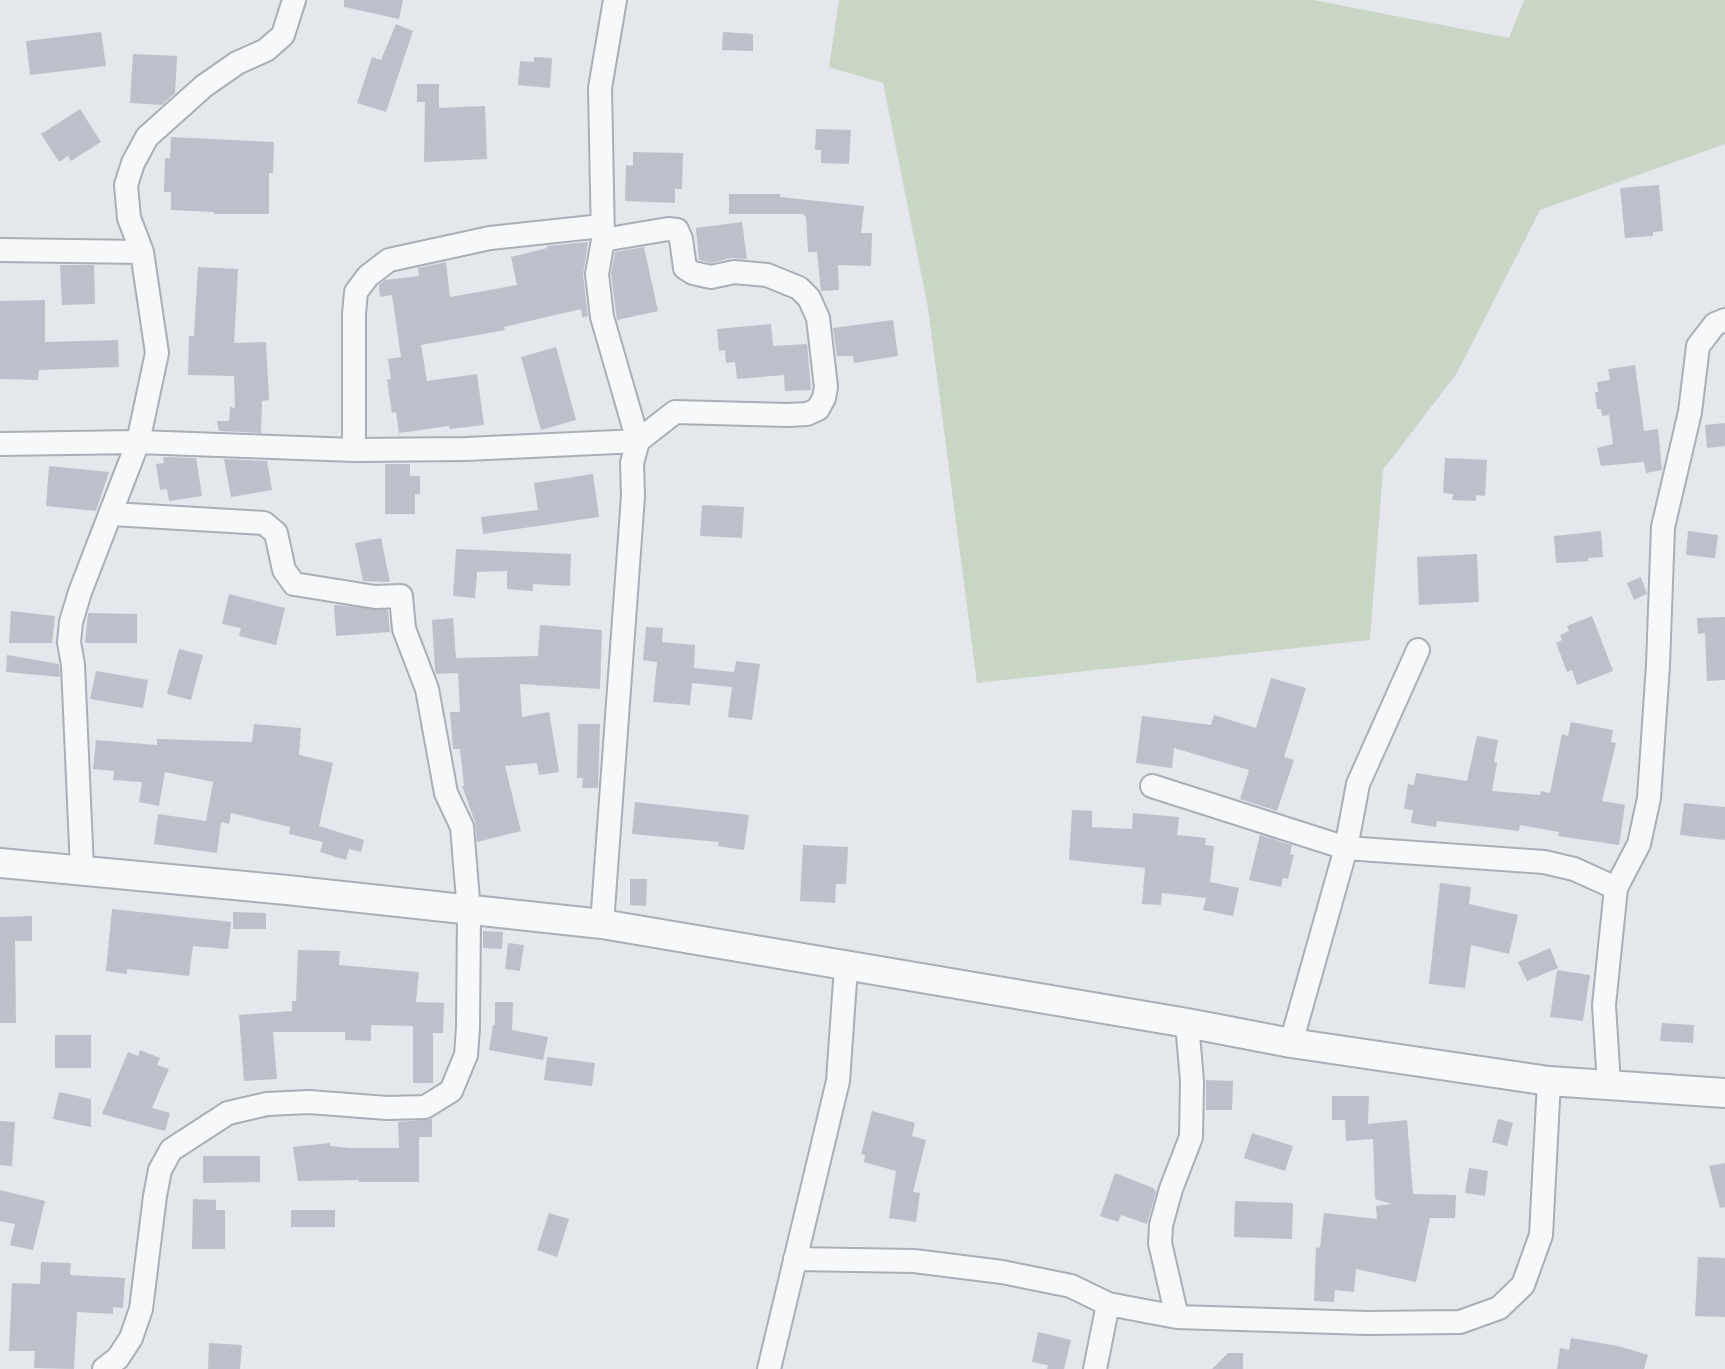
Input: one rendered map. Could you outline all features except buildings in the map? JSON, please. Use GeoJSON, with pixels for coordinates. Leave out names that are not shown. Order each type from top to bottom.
{"type":"FeatureCollection","features":[{"type":"Feature","properties":{"kind":"street"},"geometry":{"type":"LineString","coordinates":[[82,869],[73,665],[69,642],[71,622],[138,442],[157,353],[142,252],[129,218],[126,185],[133,163],[147,137],[204,86],[237,63],[266,50],[283,35],[294,0]]}},
{"type":"Feature","properties":{"kind":"street"},"geometry":{"type":"LineString","coordinates":[[602,924],[633,496],[632,463],[638,441],[602,317],[597,274],[602,233],[600,88],[615,0]]}},
{"type":"Feature","properties":{"kind":"street"},"geometry":{"type":"LineString","coordinates":[[0,444],[138,442],[354,450],[466,449],[638,441],[675,412],[787,415],[807,414],[818,409],[826,387],[818,318],[809,298],[799,288],[767,275],[734,272],[711,277],[693,273],[685,268],[677,230],[490,238],[389,260],[368,276],[356,292],[354,450]]}},
{"type":"Feature","properties":{"kind":"street"},"geometry":{"type":"LineString","coordinates":[[0,250],[142,252]]}},
{"type":"Feature","properties":{"kind":"street"},"geometry":{"type":"LineString","coordinates":[[1609,1085],[1604,1005],[1616,888],[1639,844],[1649,798],[1663,527],[1690,412],[1698,346],[1715,324],[1725,320]]}},
{"type":"Feature","properties":{"kind":"street"},"geometry":{"type":"LineString","coordinates":[[104,1369],[118,1358],[131,1338],[141,1309],[155,1196],[160,1170],[171,1150],[228,1113],[267,1104],[309,1102],[387,1108],[425,1107],[451,1091],[466,1055],[469,912],[462,827],[446,793],[427,689],[404,629],[401,596],[375,597],[294,584],[284,570],[276,533],[264,523],[112,514]]}},
{"type":"Feature","properties":{"kind":"street"},"geometry":{"type":"LineString","coordinates":[[1291,1043],[1346,848],[1358,784],[1418,650]]}},
{"type":"Feature","properties":{"kind":"street"},"geometry":{"type":"LineString","coordinates":[[1152,786],[1346,848],[1544,862],[1574,869],[1616,888]]}},
{"type":"Feature","properties":{"kind":"street"},"geometry":{"type":"LineString","coordinates":[[0,863],[602,924],[1291,1043],[1549,1081],[1725,1093]]}},
{"type":"Feature","properties":{"kind":"street"},"geometry":{"type":"LineString","coordinates":[[769,1369],[838,1081],[846,967]]}},
{"type":"Feature","properties":{"kind":"street"},"geometry":{"type":"LineString","coordinates":[[1177,1317],[1160,1243],[1161,1225],[1171,1189],[1191,1137],[1192,1081],[1187,1023]]}},
{"type":"Feature","properties":{"kind":"street"},"geometry":{"type":"LineString","coordinates":[[795,1259],[914,1261],[1002,1272],[1071,1286],[1108,1304],[1177,1317],[1367,1323],[1460,1322],[1499,1308],[1523,1285],[1541,1235],[1549,1081]]}},
{"type":"Feature","properties":{"kind":"street"},"geometry":{"type":"LineString","coordinates":[[1095,1369],[1108,1304]]}},
{"type":"Feature","properties":{"kind":"green space"},"geometry":{"type":"Polygon","coordinates":[[[839,0],[1313,0],[1509,38],[1524,0],[1725,0],[1725,144],[1540,210],[1457,373],[1383,470],[1370,640],[977,683],[928,308],[883,83],[829,67],[839,0]]]}}]}
